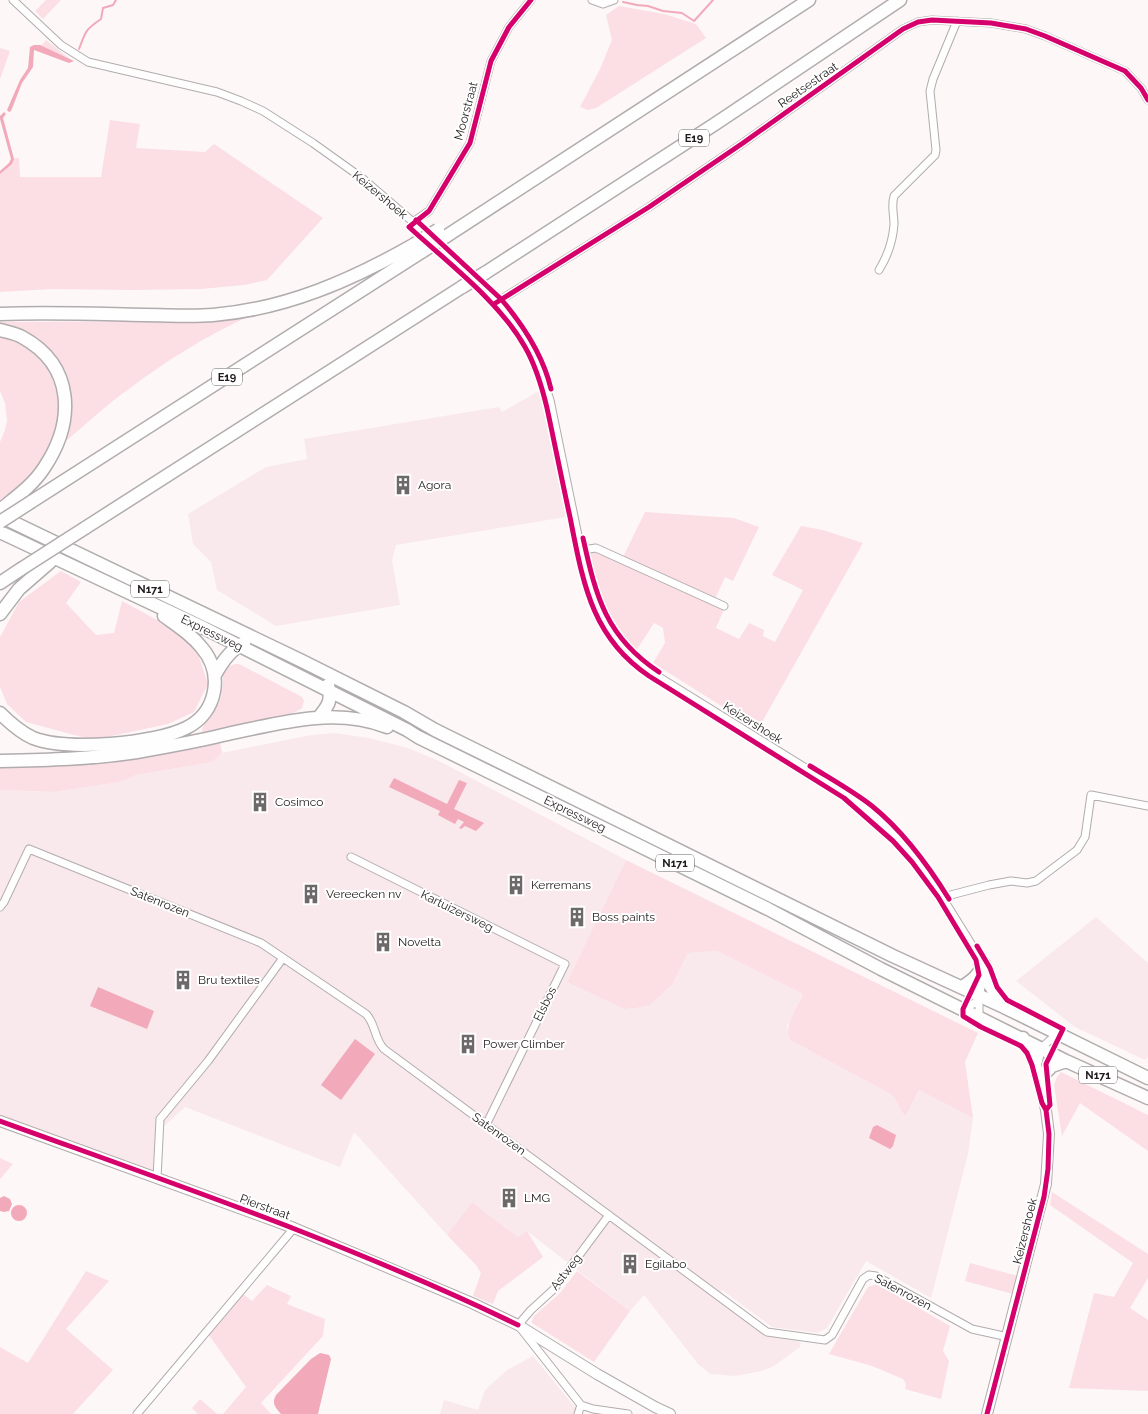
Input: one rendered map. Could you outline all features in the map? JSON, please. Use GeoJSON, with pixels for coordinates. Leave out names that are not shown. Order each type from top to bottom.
{"type":"FeatureCollection","features":[{"type":"Feature","properties":{"kind":"highway","name":"E19"},"geometry":{"type":"LineString","coordinates":[[0,522],[442,233],[463,226],[809,0]]}},
{"type":"Feature","properties":{"kind":"highway","name":"E19"},"geometry":{"type":"LineString","coordinates":[[0,583],[707,130],[900,0]]}},
{"type":"Feature","properties":{"kind":"highway"},"geometry":{"type":"LineString","coordinates":[[0,314],[195,316],[246,310],[278,304],[318,291],[419,248]]}},
{"type":"Feature","properties":{"kind":"highway"},"geometry":{"type":"LineString","coordinates":[[0,330],[21,336],[50,360],[60,377],[64,393],[64,421],[55,450],[44,469],[18,496],[0,510]]}},
{"type":"Feature","properties":{"kind":"highway","name":"Expressweg"},"geometry":{"type":"LineString","coordinates":[[0,516],[322,671],[443,734],[892,956],[962,986],[981,998],[1004,1007],[1050,1041],[1066,1061],[1148,1098]]}},
{"type":"Feature","properties":{"kind":"highway","name":"Expressweg"},"geometry":{"type":"LineString","coordinates":[[0,532],[239,645],[418,737],[768,909],[881,969],[962,1009],[1023,1038],[1050,1041],[1148,1078]]}},
{"type":"Feature","properties":{"kind":"highway"},"geometry":{"type":"LineString","coordinates":[[0,614],[8,600],[34,574],[50,562],[56,546]]}},
{"type":"Feature","properties":{"kind":"highway"},"geometry":{"type":"LineString","coordinates":[[0,713],[15,727],[33,738],[63,745],[88,746],[152,738],[175,733],[186,728],[206,712],[216,686],[212,664],[203,648],[187,632],[122,590]]}},
{"type":"Feature","properties":{"kind":"highway"},"geometry":{"type":"LineString","coordinates":[[215,675],[224,660],[239,645],[254,639]]}},
{"type":"Feature","properties":{"kind":"highway"},"geometry":{"type":"LineString","coordinates":[[319,717],[328,707],[329,691],[322,671]]}},
{"type":"Feature","properties":{"kind":"highway"},"geometry":{"type":"LineString","coordinates":[[0,760],[74,759],[134,752],[193,742],[287,721],[319,717],[368,721],[418,737]]}},
{"type":"Feature","properties":{"kind":"highway"},"geometry":{"type":"LineString","coordinates":[[962,986],[979,975],[984,964]]}},
{"type":"Feature","properties":{"kind":"highway"},"geometry":{"type":"LineString","coordinates":[[990,985],[1004,1007]]}},
{"type":"Feature","properties":{"kind":"highway"},"geometry":{"type":"LineString","coordinates":[[1023,1038],[1036,1060]]}},
{"type":"Feature","properties":{"kind":"highway"},"geometry":{"type":"LineString","coordinates":[[1039,1076],[1052,1066],[1066,1061]]}},
{"type":"Feature","properties":{"kind":"street","name":"Keizershoek"},"geometry":{"type":"LineString","coordinates":[[13,0],[61,45],[88,62],[218,92],[263,111],[313,143],[362,178],[413,222],[497,302],[526,338],[542,372],[550,400],[593,599],[607,626],[628,654],[644,667],[838,788],[884,825],[904,846],[943,897],[990,974],[990,985]]}},
{"type":"Feature","properties":{"kind":"street","name":"Moorstraat"},"geometry":{"type":"LineString","coordinates":[[413,222],[429,211],[470,143],[491,61],[509,27],[531,0]]}},
{"type":"Feature","properties":{"kind":"street"},"geometry":{"type":"LineString","coordinates":[[592,0],[603,4],[614,0]]}},
{"type":"Feature","properties":{"kind":"street","name":"Reetsestraat"},"geometry":{"type":"LineString","coordinates":[[497,302],[657,202],[910,25],[923,20],[1010,25],[1044,36],[1125,72],[1141,88],[1148,100]]}},
{"type":"Feature","properties":{"kind":"street"},"geometry":{"type":"LineString","coordinates":[[879,270],[885,260],[894,224],[892,205],[894,196],[935,155],[930,92],[933,79],[957,21]]}},
{"type":"Feature","properties":{"kind":"street"},"geometry":{"type":"LineString","coordinates":[[581,550],[596,548],[724,606]]}},
{"type":"Feature","properties":{"kind":"street"},"geometry":{"type":"LineString","coordinates":[[943,897],[989,884],[1011,881],[1027,883],[1036,880],[1048,872],[1077,850],[1085,837],[1091,795],[1148,806]]}},
{"type":"Feature","properties":{"kind":"street","name":"Satenrozen"},"geometry":{"type":"LineString","coordinates":[[0,907],[29,849],[261,943],[366,1014],[372,1021],[382,1047],[760,1328],[770,1333],[825,1340],[832,1335],[863,1280],[869,1274],[876,1276],[972,1329],[1008,1337]]}},
{"type":"Feature","properties":{"kind":"street","name":"Kartuizersweg"},"geometry":{"type":"LineString","coordinates":[[351,857],[564,964]]}},
{"type":"Feature","properties":{"kind":"street"},"geometry":{"type":"LineString","coordinates":[[157,1178],[160,1119],[208,1061],[283,958]]}},
{"type":"Feature","properties":{"kind":"street","name":"Elsbos"},"geometry":{"type":"LineString","coordinates":[[486,1125],[564,964]]}},
{"type":"Feature","properties":{"kind":"street"},"geometry":{"type":"LineString","coordinates":[[979,1017],[984,964]]}},
{"type":"Feature","properties":{"kind":"street"},"geometry":{"type":"LineString","coordinates":[[962,1009],[981,998],[990,985]]}},
{"type":"Feature","properties":{"kind":"street"},"geometry":{"type":"LineString","coordinates":[[1036,1060],[1050,1041]]}},
{"type":"Feature","properties":{"kind":"street"},"geometry":{"type":"LineString","coordinates":[[1039,1076],[1050,1041]]}},
{"type":"Feature","properties":{"kind":"street","name":"Keizershoek"},"geometry":{"type":"LineString","coordinates":[[987,1414],[1044,1197],[1048,1169],[1049,1134],[1036,1060]]}},
{"type":"Feature","properties":{"kind":"street","name":"Pierstraat"},"geometry":{"type":"LineString","coordinates":[[0,1121],[294,1228],[472,1303],[518,1325],[655,1408],[670,1414]]}},
{"type":"Feature","properties":{"kind":"street","name":"Astweg"},"geometry":{"type":"LineString","coordinates":[[518,1325],[554,1289],[609,1215]]}},
{"type":"Feature","properties":{"kind":"street","name":"Pierstraat"},"geometry":{"type":"LineString","coordinates":[[137,1414],[294,1228]]}},
{"type":"Feature","properties":{"kind":"street"},"geometry":{"type":"LineString","coordinates":[[518,1325],[581,1405],[593,1409],[628,1414]]}},
{"type":"Feature","properties":{"kind":"street"},"geometry":{"type":"LineString","coordinates":[[578,1414],[581,1405]]}},
{"type":"Feature","properties":{"kind":"shaded area"},"geometry":{"type":"Polygon","coordinates":[[[46,0],[61,0],[43,19],[35,11],[46,0]]]}},
{"type":"Feature","properties":{"kind":"shaded area"},"geometry":{"type":"Polygon","coordinates":[[[619,6],[664,14],[696,24],[706,38],[596,108],[588,110],[580,107],[600,69],[612,40],[606,15],[619,6]]]}},
{"type":"Feature","properties":{"kind":"shaded area"},"geometry":{"type":"Polygon","coordinates":[[[46,40],[70,59],[41,46],[46,40]]]}},
{"type":"Feature","properties":{"kind":"shaded area"},"geometry":{"type":"Polygon","coordinates":[[[40,45],[74,61],[69,63],[34,50],[33,67],[22,83],[9,112],[7,110],[20,80],[28,68],[30,47],[40,45]]]}},
{"type":"Feature","properties":{"kind":"shaded area"},"geometry":{"type":"Polygon","coordinates":[[[0,48],[10,51],[0,79],[0,48]]]}},
{"type":"Feature","properties":{"kind":"shaded area"},"geometry":{"type":"Polygon","coordinates":[[[4,112],[6,114],[3,118],[14,159],[12,164],[0,174],[0,171],[11,159],[0,119],[4,112]]]}},
{"type":"Feature","properties":{"kind":"shaded area"},"geometry":{"type":"Polygon","coordinates":[[[110,120],[140,124],[136,148],[205,152],[214,144],[323,218],[267,280],[244,285],[201,289],[52,289],[0,292],[0,174],[12,164],[14,158],[19,158],[20,177],[101,177],[110,120]]]}},
{"type":"Feature","properties":{"kind":"shaded area"},"geometry":{"type":"Polygon","coordinates":[[[249,314],[250,316],[203,340],[157,368],[113,401],[67,440],[72,409],[61,366],[0,327],[0,322],[191,321],[249,314]]]}},
{"type":"Feature","properties":{"kind":"shaded area"},"geometry":{"type":"Polygon","coordinates":[[[0,337],[17,342],[43,362],[51,376],[56,391],[58,407],[53,441],[46,455],[17,490],[15,489],[0,502],[0,442],[7,421],[5,403],[0,391],[0,337]]]}},
{"type":"Feature","properties":{"kind":"shaded area"},"geometry":{"type":"Polygon","coordinates":[[[539,391],[546,410],[566,517],[396,545],[392,560],[400,605],[276,626],[217,590],[211,562],[193,544],[188,514],[266,467],[307,459],[304,439],[499,407],[502,412],[539,391]]]}},
{"type":"Feature","properties":{"kind":"shaded area"},"geometry":{"type":"Polygon","coordinates":[[[645,512],[734,518],[759,527],[733,581],[725,577],[715,599],[623,557],[645,512]]]}},
{"type":"Feature","properties":{"kind":"shaded area"},"geometry":{"type":"Polygon","coordinates":[[[801,526],[823,530],[863,543],[758,729],[653,663],[665,643],[663,628],[654,623],[636,651],[626,639],[605,605],[596,580],[589,551],[607,555],[724,609],[716,628],[739,639],[749,623],[764,630],[763,636],[775,642],[803,590],[772,575],[801,526]]]}},
{"type":"Feature","properties":{"kind":"shaded area"},"geometry":{"type":"Polygon","coordinates":[[[61,571],[81,582],[66,603],[96,635],[114,633],[122,601],[161,622],[197,651],[208,684],[194,712],[168,724],[93,740],[26,722],[7,704],[0,687],[0,637],[19,602],[61,571]]]}},
{"type":"Feature","properties":{"kind":"shaded area"},"geometry":{"type":"Polygon","coordinates":[[[239,664],[302,697],[304,701],[302,708],[294,713],[202,732],[202,728],[220,701],[224,669],[239,664]]]}},
{"type":"Feature","properties":{"kind":"shaded area"},"geometry":{"type":"Polygon","coordinates":[[[335,733],[369,738],[408,748],[439,761],[626,860],[567,982],[624,1009],[637,1008],[650,1005],[672,985],[688,953],[717,951],[803,994],[787,1026],[790,1040],[887,1092],[894,1097],[905,1117],[919,1090],[973,1118],[968,1154],[931,1298],[866,1261],[827,1328],[817,1333],[772,1327],[722,1290],[716,1299],[760,1332],[772,1337],[801,1342],[800,1347],[774,1366],[762,1371],[735,1376],[710,1374],[698,1364],[644,1295],[630,1311],[527,1231],[518,1237],[472,1202],[447,1235],[354,1132],[340,1167],[185,1107],[162,1128],[161,1178],[0,1115],[0,790],[54,792],[118,782],[136,775],[212,762],[222,753],[311,735],[335,733]]]}},
{"type":"Feature","properties":{"kind":"shaded area"},"geometry":{"type":"Polygon","coordinates":[[[220,742],[222,753],[212,762],[136,775],[119,782],[54,792],[0,790],[0,766],[164,753],[220,742]]]}},
{"type":"Feature","properties":{"kind":"shaded area"},"geometry":{"type":"Polygon","coordinates":[[[394,778],[447,804],[459,780],[467,783],[454,809],[484,823],[476,831],[465,826],[461,829],[459,828],[464,822],[458,819],[455,824],[438,815],[440,811],[389,787],[394,778]]]}},
{"type":"Feature","properties":{"kind":"shaded area"},"geometry":{"type":"Polygon","coordinates":[[[626,860],[978,1033],[965,1062],[973,1118],[919,1090],[905,1117],[894,1097],[887,1092],[790,1040],[788,1034],[789,1022],[803,994],[717,951],[688,953],[672,985],[650,1005],[637,1008],[624,1009],[567,982],[626,860]]]}},
{"type":"Feature","properties":{"kind":"shaded area"},"geometry":{"type":"Polygon","coordinates":[[[1096,917],[1148,963],[1148,1057],[1145,1060],[1075,1027],[1016,981],[1096,917]]]}},
{"type":"Feature","properties":{"kind":"shaded area"},"geometry":{"type":"Polygon","coordinates":[[[98,987],[154,1011],[147,1029],[90,1006],[98,987]]]}},
{"type":"Feature","properties":{"kind":"shaded area"},"geometry":{"type":"Polygon","coordinates":[[[355,1039],[375,1054],[341,1100],[321,1085],[355,1039]]]}},
{"type":"Feature","properties":{"kind":"shaded area"},"geometry":{"type":"Polygon","coordinates":[[[1061,1072],[1148,1115],[1148,1151],[1080,1103],[1062,1136],[1054,1085],[1061,1072]]]}},
{"type":"Feature","properties":{"kind":"shaded area"},"geometry":{"type":"Polygon","coordinates":[[[877,1125],[896,1135],[893,1146],[890,1149],[869,1138],[873,1127],[877,1125]]]}},
{"type":"Feature","properties":{"kind":"shaded area"},"geometry":{"type":"Polygon","coordinates":[[[0,1158],[13,1164],[0,1179],[0,1158]]]}},
{"type":"Feature","properties":{"kind":"shaded area"},"geometry":{"type":"Polygon","coordinates":[[[1052,1192],[1148,1254],[1148,1278],[1130,1308],[1148,1320],[1148,1391],[1069,1388],[1094,1293],[1114,1297],[1133,1263],[1050,1205],[1052,1192]]]}},
{"type":"Feature","properties":{"kind":"shaded area"},"geometry":{"type":"Polygon","coordinates":[[[4,1196],[10,1199],[12,1204],[9,1211],[4,1212],[0,1211],[0,1198],[4,1196]]]}},
{"type":"Feature","properties":{"kind":"shaded area"},"geometry":{"type":"Polygon","coordinates":[[[472,1202],[518,1237],[527,1231],[543,1257],[498,1291],[493,1304],[473,1296],[481,1273],[476,1265],[447,1235],[472,1202]]]}},
{"type":"Feature","properties":{"kind":"shaded area"},"geometry":{"type":"Polygon","coordinates":[[[19,1205],[27,1213],[19,1221],[11,1213],[19,1205]]]}},
{"type":"Feature","properties":{"kind":"shaded area"},"geometry":{"type":"Polygon","coordinates":[[[970,1263],[1018,1276],[1013,1294],[965,1281],[970,1263]]]}},
{"type":"Feature","properties":{"kind":"shaded area"},"geometry":{"type":"Polygon","coordinates":[[[86,1271],[109,1281],[66,1329],[113,1370],[73,1414],[0,1414],[0,1347],[28,1363],[86,1271]]]}},
{"type":"Feature","properties":{"kind":"shaded area"},"geometry":{"type":"Polygon","coordinates":[[[577,1271],[630,1311],[594,1362],[532,1323],[534,1316],[560,1293],[577,1271]]]}},
{"type":"Feature","properties":{"kind":"shaded area"},"geometry":{"type":"Polygon","coordinates":[[[877,1284],[950,1326],[943,1351],[949,1361],[941,1399],[905,1389],[906,1384],[903,1379],[872,1366],[829,1354],[868,1287],[877,1284]]]}},
{"type":"Feature","properties":{"kind":"shaded area"},"geometry":{"type":"Polygon","coordinates":[[[267,1285],[291,1296],[287,1304],[325,1319],[323,1336],[261,1403],[271,1414],[223,1414],[246,1387],[208,1334],[243,1294],[252,1301],[267,1285]]]}},
{"type":"Feature","properties":{"kind":"shaded area"},"geometry":{"type":"Polygon","coordinates":[[[320,1353],[329,1355],[331,1359],[318,1414],[281,1414],[274,1403],[276,1395],[311,1359],[320,1353]]]}},
{"type":"Feature","properties":{"kind":"shaded area"},"geometry":{"type":"Polygon","coordinates":[[[533,1356],[578,1411],[576,1414],[440,1414],[444,1400],[478,1410],[485,1390],[507,1370],[533,1356]]]}},
{"type":"Feature","properties":{"kind":"shaded area"},"geometry":{"type":"Polygon","coordinates":[[[200,1399],[217,1414],[198,1414],[192,1408],[200,1399]]]}},
{"type":"Feature","properties":{"kind":"waterway"},"geometry":{"type":"LineString","coordinates":[[79,49],[87,31],[101,19],[103,8],[113,5],[116,0]]}},
{"type":"Feature","properties":{"kind":"waterway"},"geometry":{"type":"LineString","coordinates":[[623,2],[648,6],[663,11],[682,13],[694,21],[713,0]]}},
{"type":"Feature","properties":{"kind":"cycle path"},"geometry":{"type":"LineString","coordinates":[[531,0],[509,27],[491,61],[470,143],[429,211],[409,227],[487,298],[502,314],[529,354],[547,408],[585,586],[602,626],[614,644],[629,661],[649,676],[844,798],[893,841],[912,862],[938,897],[976,960],[979,975],[963,1009],[963,1016],[981,1027],[1021,1046],[1027,1053],[1042,1103],[1046,1110],[1049,1134],[1048,1169],[1044,1197],[987,1414]]}},
{"type":"Feature","properties":{"kind":"cycle path"},"geometry":{"type":"LineString","coordinates":[[494,304],[649,207],[743,143],[903,29],[918,22],[932,20],[991,23],[1026,29],[1125,71],[1141,88],[1148,100]]}},
{"type":"Feature","properties":{"kind":"cycle path"},"geometry":{"type":"LineString","coordinates":[[416,220],[501,299],[509,309],[532,341],[543,364],[551,389]]}},
{"type":"Feature","properties":{"kind":"cycle path"},"geometry":{"type":"LineString","coordinates":[[583,538],[599,597],[615,630],[641,659],[659,672]]}},
{"type":"Feature","properties":{"kind":"cycle path"},"geometry":{"type":"LineString","coordinates":[[810,766],[857,795],[894,826],[914,849],[949,899]]}},
{"type":"Feature","properties":{"kind":"cycle path"},"geometry":{"type":"LineString","coordinates":[[977,946],[990,968],[997,987],[1007,1000],[1063,1029],[1046,1064],[1050,1105],[1046,1110]]}},
{"type":"Feature","properties":{"kind":"cycle path"},"geometry":{"type":"LineString","coordinates":[[0,1121],[327,1241],[518,1325]]}},
{"type":"Feature","properties":{"kind":"place","name":"Agora"},"geometry":{"type":"Point","coordinates":[403,485]}},
{"type":"Feature","properties":{"kind":"place","name":"Cosimco"},"geometry":{"type":"Point","coordinates":[260,802]}},
{"type":"Feature","properties":{"kind":"place","name":"Kerremans"},"geometry":{"type":"Point","coordinates":[516,885]}},
{"type":"Feature","properties":{"kind":"place","name":"Vereecken nv"},"geometry":{"type":"Point","coordinates":[311,894]}},
{"type":"Feature","properties":{"kind":"place","name":"Boss paints"},"geometry":{"type":"Point","coordinates":[577,917]}},
{"type":"Feature","properties":{"kind":"place","name":"Novelta"},"geometry":{"type":"Point","coordinates":[383,942]}},
{"type":"Feature","properties":{"kind":"place","name":"Bru textiles"},"geometry":{"type":"Point","coordinates":[183,980]}},
{"type":"Feature","properties":{"kind":"place","name":"Power Climber"},"geometry":{"type":"Point","coordinates":[468,1044]}},
{"type":"Feature","properties":{"kind":"place","name":"LMG"},"geometry":{"type":"Point","coordinates":[509,1198]}},
{"type":"Feature","properties":{"kind":"place","name":"Egilabo"},"geometry":{"type":"Point","coordinates":[630,1264]}}]}
